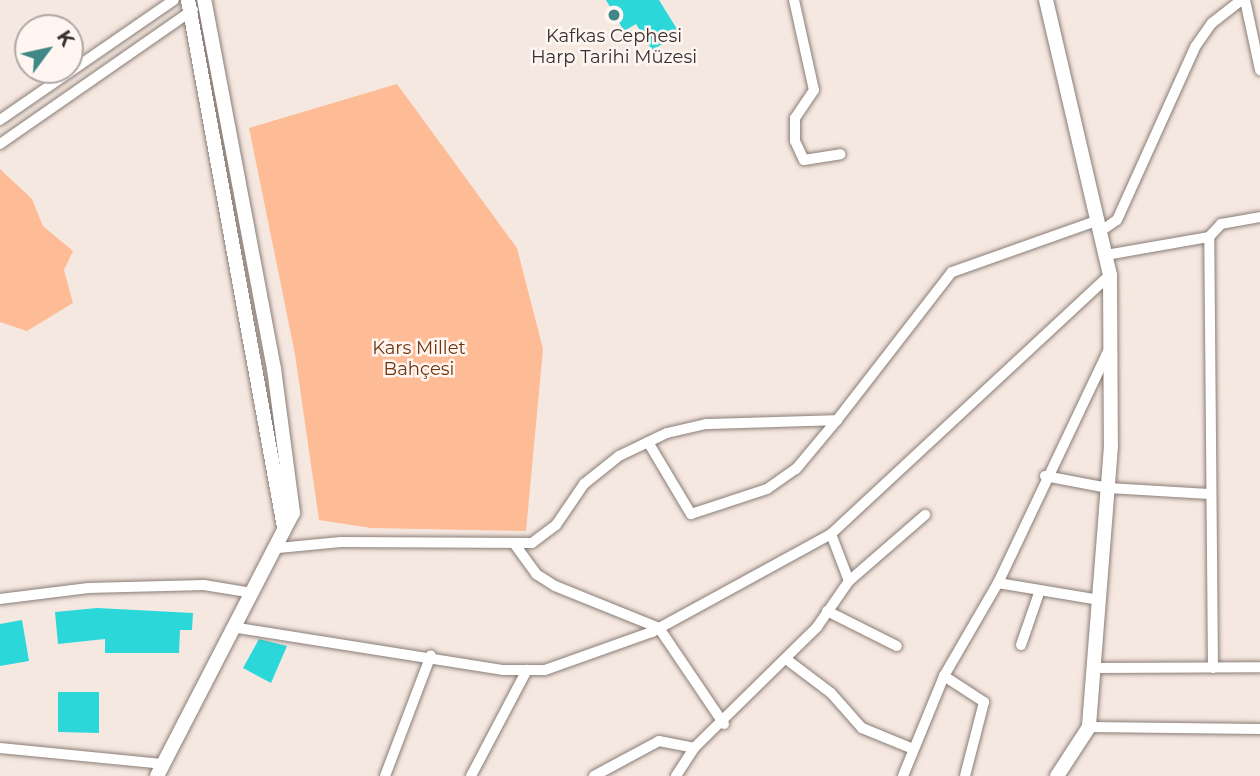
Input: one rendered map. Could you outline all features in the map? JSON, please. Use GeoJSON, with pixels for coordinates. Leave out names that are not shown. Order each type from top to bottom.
{"type":"FeatureCollection","features":[{"type":"Feature","properties":{"kind":"street"},"geometry":{"type":"LineString","coordinates":[[0,120],[174,0]]}},
{"type":"Feature","properties":{"kind":"street"},"geometry":{"type":"LineString","coordinates":[[0,144],[189,6],[206,0],[290,464],[293,513],[238,628],[219,652],[159,770],[0,748]]}},
{"type":"Feature","properties":{"kind":"street"},"geometry":{"type":"LineString","coordinates":[[793,0],[814,90],[795,118],[795,141],[804,160],[841,154]]}},
{"type":"Feature","properties":{"kind":"street"},"geometry":{"type":"LineString","coordinates":[[1046,0],[1110,275],[1107,353],[1108,488],[1089,727],[1057,776]]}},
{"type":"Feature","properties":{"kind":"street"},"geometry":{"type":"LineString","coordinates":[[648,442],[691,514],[767,489],[796,469],[952,272],[1117,220],[1195,47],[1212,23],[1243,0],[1260,70]]}},
{"type":"Feature","properties":{"kind":"street"},"geometry":{"type":"LineString","coordinates":[[189,6],[284,527]]}},
{"type":"Feature","properties":{"kind":"street"},"geometry":{"type":"LineString","coordinates":[[1106,255],[1209,237],[1222,224],[1260,217]]}},
{"type":"Feature","properties":{"kind":"street"},"geometry":{"type":"LineString","coordinates":[[1209,237],[1209,494],[1213,668]]}},
{"type":"Feature","properties":{"kind":"street"},"geometry":{"type":"LineString","coordinates":[[238,628],[527,670],[580,659],[659,628],[831,534],[1110,275]]}},
{"type":"Feature","properties":{"kind":"street"},"geometry":{"type":"LineString","coordinates":[[903,776],[911,748],[944,676],[998,583],[1045,476],[1107,353]]}},
{"type":"Feature","properties":{"kind":"street"},"geometry":{"type":"LineString","coordinates":[[278,548],[341,542],[516,546],[542,537],[584,484],[648,442],[706,424],[837,420]]}},
{"type":"Feature","properties":{"kind":"street"},"geometry":{"type":"LineString","coordinates":[[1045,476],[1108,488],[1209,494]]}},
{"type":"Feature","properties":{"kind":"street"},"geometry":{"type":"LineString","coordinates":[[676,776],[694,748],[723,724],[786,659],[849,581],[925,515]]}},
{"type":"Feature","properties":{"kind":"street"},"geometry":{"type":"LineString","coordinates":[[831,534],[849,581]]}},
{"type":"Feature","properties":{"kind":"street"},"geometry":{"type":"LineString","coordinates":[[516,546],[536,575],[555,586],[659,628],[723,724]]}},
{"type":"Feature","properties":{"kind":"street"},"geometry":{"type":"LineString","coordinates":[[998,583],[1100,600]]}},
{"type":"Feature","properties":{"kind":"street"},"geometry":{"type":"LineString","coordinates":[[0,599],[88,588],[204,585],[253,593]]}},
{"type":"Feature","properties":{"kind":"street"},"geometry":{"type":"LineString","coordinates":[[1020,645],[1040,590]]}},
{"type":"Feature","properties":{"kind":"street"},"geometry":{"type":"LineString","coordinates":[[827,611],[897,646]]}},
{"type":"Feature","properties":{"kind":"street"},"geometry":{"type":"LineString","coordinates":[[385,776],[431,655]]}},
{"type":"Feature","properties":{"kind":"street"},"geometry":{"type":"LineString","coordinates":[[786,659],[831,693],[862,728],[911,748]]}},
{"type":"Feature","properties":{"kind":"street"},"geometry":{"type":"LineString","coordinates":[[1095,668],[1260,667]]}},
{"type":"Feature","properties":{"kind":"street"},"geometry":{"type":"LineString","coordinates":[[471,776],[527,670]]}},
{"type":"Feature","properties":{"kind":"street"},"geometry":{"type":"LineString","coordinates":[[944,676],[984,702],[965,776]]}},
{"type":"Feature","properties":{"kind":"street"},"geometry":{"type":"LineString","coordinates":[[1089,727],[1260,729]]}},
{"type":"Feature","properties":{"kind":"street"},"geometry":{"type":"LineString","coordinates":[[594,776],[659,741],[694,748]]}},
{"type":"Feature","properties":{"kind":"green space","name":"Kars Millet Bahçesi"},"geometry":{"type":"Polygon","coordinates":[[[397,84],[517,248],[543,349],[526,531],[371,528],[319,520],[295,354],[249,128],[397,84]]]}},
{"type":"Feature","properties":{"kind":"green space"},"geometry":{"type":"Polygon","coordinates":[[[0,169],[32,199],[43,226],[73,251],[64,270],[73,303],[27,331],[0,322],[0,169]]]}},
{"type":"Feature","properties":{"kind":"building"},"geometry":{"type":"Polygon","coordinates":[[[606,0],[659,0],[680,34],[652,50],[636,24],[624,31],[606,0]]]}},
{"type":"Feature","properties":{"kind":"building"},"geometry":{"type":"Polygon","coordinates":[[[97,608],[193,613],[192,630],[180,630],[179,653],[105,653],[105,639],[58,644],[55,612],[97,608]]]}},
{"type":"Feature","properties":{"kind":"building"},"geometry":{"type":"Polygon","coordinates":[[[22,620],[29,661],[0,666],[0,624],[22,620]]]}},
{"type":"Feature","properties":{"kind":"building"},"geometry":{"type":"Polygon","coordinates":[[[259,639],[287,646],[271,683],[243,668],[259,639]]]}},
{"type":"Feature","properties":{"kind":"building"},"geometry":{"type":"Polygon","coordinates":[[[58,692],[99,692],[99,733],[58,732],[58,692]]]}},
{"type":"Feature","properties":{"kind":"place","name":"Kafkas Cephesi Harp Tarihi Müzesi"},"geometry":{"type":"Point","coordinates":[614,15]}}]}
